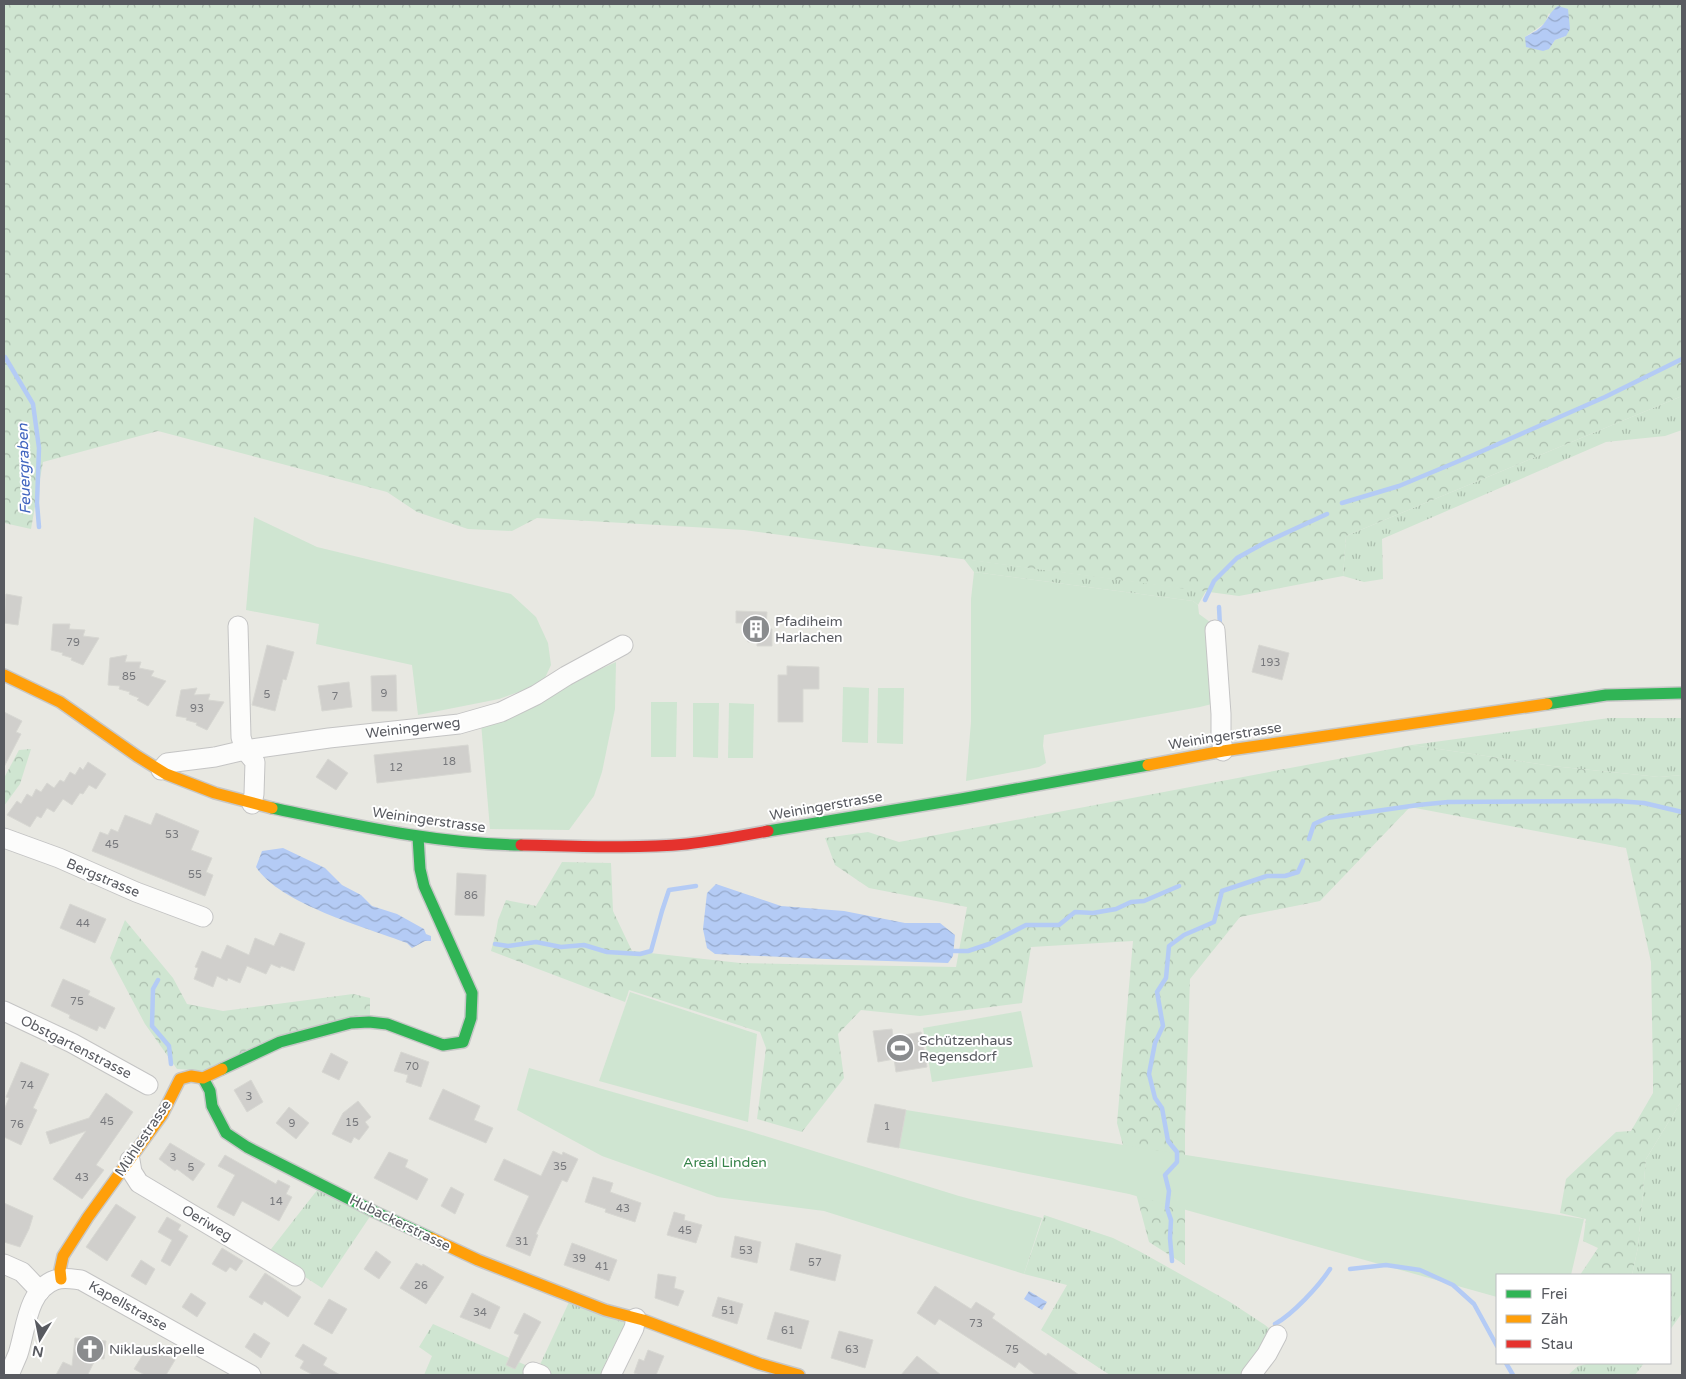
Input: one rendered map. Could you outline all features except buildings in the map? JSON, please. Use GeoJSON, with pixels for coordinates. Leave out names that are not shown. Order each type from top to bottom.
{"type":"FeatureCollection","features":[{"type":"Feature","properties":{"kind":"street"},"geometry":{"type":"LineString","coordinates":[[238,626],[241,737],[245,750],[256,762],[252,804]]}},
{"type":"Feature","properties":{"kind":"street"},"geometry":{"type":"LineString","coordinates":[[1216,630],[1223,751]]}},
{"type":"Feature","properties":{"kind":"street","name":"Weiningerweg"},"geometry":{"type":"LineString","coordinates":[[161,770],[166,763],[215,757],[245,750],[329,738],[459,724],[501,712],[536,695],[566,676],[623,645]]}},
{"type":"Feature","properties":{"kind":"street","name":"Weiningerstrasse"},"geometry":{"type":"LineString","coordinates":[[4,675],[27,684],[67,706],[161,770],[181,781],[252,804],[418,837],[479,844],[623,848],[675,846],[705,842],[962,800],[1223,751],[1606,694],[1682,694]]}},
{"type":"Feature","properties":{"kind":"street","name":"Mühlestrasse"},"geometry":{"type":"LineString","coordinates":[[9,1375],[18,1354],[28,1315],[60,1270],[62,1256],[88,1216],[162,1114],[180,1079],[190,1076],[203,1078],[280,1042],[352,1023],[387,1024],[443,1045],[463,1042],[470,1026],[473,1012],[472,993],[424,886],[420,869],[418,837]]}},
{"type":"Feature","properties":{"kind":"street","name":"Bergstrasse"},"geometry":{"type":"LineString","coordinates":[[4,838],[59,858],[136,892],[203,917]]}},
{"type":"Feature","properties":{"kind":"street","name":"Obstgartenstrasse"},"geometry":{"type":"LineString","coordinates":[[4,1011],[72,1043],[148,1085]]}},
{"type":"Feature","properties":{"kind":"street","name":"Hubackerstrasse"},"geometry":{"type":"LineString","coordinates":[[203,1078],[210,1091],[212,1106],[226,1133],[247,1147],[375,1212],[478,1260],[605,1310],[636,1318],[760,1364],[799,1375]]}},
{"type":"Feature","properties":{"kind":"street","name":"Oeriweg"},"geometry":{"type":"LineString","coordinates":[[130,1160],[132,1172],[139,1182],[295,1276]]}},
{"type":"Feature","properties":{"kind":"street"},"geometry":{"type":"LineString","coordinates":[[4,1264],[52,1283]]}},
{"type":"Feature","properties":{"kind":"street","name":"Kapellstrasse"},"geometry":{"type":"LineString","coordinates":[[52,1283],[68,1278],[81,1280],[252,1375]]}},
{"type":"Feature","properties":{"kind":"street"},"geometry":{"type":"LineString","coordinates":[[611,1375],[634,1328],[636,1318]]}},
{"type":"Feature","properties":{"kind":"street"},"geometry":{"type":"LineString","coordinates":[[1251,1375],[1267,1354],[1277,1335]]}},
{"type":"Feature","properties":{"kind":"green space"},"geometry":{"type":"Polygon","coordinates":[[[4,4],[1682,4],[1682,396],[1346,536],[1343,576],[1239,596],[744,530],[537,518],[512,531],[468,529],[417,512],[387,492],[158,431],[43,462],[31,529],[4,523],[4,4]],[[1549,13],[1545,23],[1525,37],[1549,49],[1555,40],[1566,36],[1549,13]]]}},
{"type":"Feature","properties":{"kind":"green space"},"geometry":{"type":"Polygon","coordinates":[[[1682,396],[1682,430],[1665,436],[1606,442],[1382,539],[1383,579],[1364,582],[1343,576],[1346,536],[1682,396]]]}},
{"type":"Feature","properties":{"kind":"green space"},"geometry":{"type":"Polygon","coordinates":[[[254,517],[317,547],[511,594],[536,617],[548,643],[551,665],[544,680],[499,699],[418,715],[412,665],[316,644],[319,624],[246,610],[254,517]]]}},
{"type":"Feature","properties":{"kind":"green space"},"geometry":{"type":"Polygon","coordinates":[[[964,559],[1206,591],[1198,605],[1193,601],[974,572],[964,559]]]}},
{"type":"Feature","properties":{"kind":"green space"},"geometry":{"type":"Polygon","coordinates":[[[974,572],[1193,601],[1198,605],[1199,614],[1210,622],[1217,697],[1212,704],[1200,707],[1044,735],[1043,746],[1046,763],[1039,767],[966,781],[971,722],[971,599],[974,572]]]}},
{"type":"Feature","properties":{"kind":"green space"},"geometry":{"type":"Polygon","coordinates":[[[616,662],[615,709],[602,772],[594,796],[569,830],[490,829],[481,723],[616,662]]]}},
{"type":"Feature","properties":{"kind":"green space"},"geometry":{"type":"Polygon","coordinates":[[[843,687],[869,688],[868,743],[842,742],[843,687]]]}},
{"type":"Feature","properties":{"kind":"green space"},"geometry":{"type":"Polygon","coordinates":[[[878,688],[904,688],[903,744],[877,743],[878,688]]]}},
{"type":"Feature","properties":{"kind":"green space"},"geometry":{"type":"Polygon","coordinates":[[[651,702],[677,702],[676,757],[651,757],[651,702]]]}},
{"type":"Feature","properties":{"kind":"green space"},"geometry":{"type":"Polygon","coordinates":[[[693,703],[719,703],[718,758],[693,757],[693,703]]]}},
{"type":"Feature","properties":{"kind":"green space"},"geometry":{"type":"Polygon","coordinates":[[[729,703],[754,704],[753,758],[728,758],[729,703]]]}},
{"type":"Feature","properties":{"kind":"green space"},"geometry":{"type":"Polygon","coordinates":[[[1609,718],[1682,718],[1682,775],[1659,777],[1552,766],[1412,745],[1609,718]]]}},
{"type":"Feature","properties":{"kind":"green space"},"geometry":{"type":"Polygon","coordinates":[[[1412,745],[1552,766],[1659,777],[1682,775],[1682,1100],[1646,1159],[1638,1247],[1632,1274],[1581,1274],[1598,1248],[1583,1241],[1586,1219],[1560,1213],[1566,1179],[1616,1132],[1631,1131],[1653,1093],[1651,962],[1626,848],[1410,807],[1320,901],[1240,917],[1190,979],[1185,1130],[1185,1265],[1149,1242],[1117,1123],[1133,941],[1031,947],[1022,1003],[920,1016],[861,1010],[838,1034],[844,1078],[802,1132],[757,1119],[766,1048],[760,1032],[629,990],[625,1002],[491,951],[498,920],[506,900],[536,906],[562,862],[611,863],[613,911],[632,951],[740,963],[956,967],[967,907],[869,888],[835,865],[825,838],[868,832],[899,842],[1412,745]]]}},
{"type":"Feature","properties":{"kind":"green space"},"geometry":{"type":"Polygon","coordinates":[[[31,749],[20,784],[4,806],[4,778],[19,750],[31,749]]]}},
{"type":"Feature","properties":{"kind":"green space"},"geometry":{"type":"Polygon","coordinates":[[[125,920],[173,978],[187,1004],[223,1011],[353,994],[370,998],[370,1018],[208,1071],[177,1069],[145,1024],[110,958],[125,920]]]}},
{"type":"Feature","properties":{"kind":"green space","name":"Areal Linden"},"geometry":{"type":"Polygon","coordinates":[[[630,992],[757,1034],[748,1122],[599,1081],[630,992]]]}},
{"type":"Feature","properties":{"kind":"green space"},"geometry":{"type":"Polygon","coordinates":[[[1021,1011],[1033,1067],[932,1082],[923,1028],[1021,1011]]]}},
{"type":"Feature","properties":{"kind":"green space","name":"Areal Linden"},"geometry":{"type":"Polygon","coordinates":[[[529,1068],[749,1131],[959,1196],[1042,1218],[1024,1274],[824,1211],[717,1197],[602,1156],[517,1110],[529,1068]]]}},
{"type":"Feature","properties":{"kind":"green space"},"geometry":{"type":"Polygon","coordinates":[[[1682,1100],[1682,1313],[1671,1329],[1671,1274],[1632,1274],[1638,1247],[1646,1159],[1682,1100]]]}},
{"type":"Feature","properties":{"kind":"green space"},"geometry":{"type":"Polygon","coordinates":[[[906,1110],[1584,1219],[1571,1274],[1496,1274],[1496,1297],[1129,1194],[899,1148],[906,1110]]]}},
{"type":"Feature","properties":{"kind":"green space"},"geometry":{"type":"Polygon","coordinates":[[[318,1189],[371,1215],[322,1288],[268,1253],[318,1189]]]}},
{"type":"Feature","properties":{"kind":"green space"},"geometry":{"type":"Polygon","coordinates":[[[1044,1215],[1113,1238],[1139,1251],[1230,1302],[1277,1335],[1251,1375],[1110,1375],[1041,1330],[1067,1285],[1024,1274],[1044,1215]]]}},
{"type":"Feature","properties":{"kind":"green space"},"geometry":{"type":"Polygon","coordinates":[[[569,1302],[629,1324],[606,1375],[553,1375],[538,1369],[569,1302]]]}},
{"type":"Feature","properties":{"kind":"green space"},"geometry":{"type":"Polygon","coordinates":[[[433,1324],[530,1367],[526,1375],[424,1375],[432,1356],[419,1347],[433,1324]]]}},
{"type":"Feature","properties":{"kind":"green space"},"geometry":{"type":"Polygon","coordinates":[[[1586,1364],[1643,1364],[1635,1375],[1568,1375],[1578,1366],[1586,1364]]]}},
{"type":"Feature","properties":{"kind":"water"},"geometry":{"type":"Polygon","coordinates":[[[1558,6],[1568,9],[1570,29],[1566,36],[1555,40],[1549,49],[1543,51],[1526,47],[1525,37],[1541,27],[1552,11],[1558,6]]]}},
{"type":"Feature","properties":{"kind":"water"},"geometry":{"type":"Polygon","coordinates":[[[283,848],[325,868],[342,885],[361,895],[372,906],[397,914],[424,929],[426,934],[431,936],[431,941],[425,941],[412,948],[407,943],[325,913],[284,892],[268,880],[256,867],[262,851],[283,848]]]}},
{"type":"Feature","properties":{"kind":"water"},"geometry":{"type":"Polygon","coordinates":[[[716,884],[781,906],[844,911],[905,923],[940,923],[955,935],[953,956],[948,963],[715,954],[707,948],[703,929],[707,893],[716,884]]]}},
{"type":"Feature","properties":{"kind":"water"},"geometry":{"type":"Polygon","coordinates":[[[1029,1291],[1047,1302],[1042,1310],[1024,1299],[1029,1291]]]}},
{"type":"Feature","properties":{"kind":"waterway","name":"Feuergraben"},"geometry":{"type":"LineString","coordinates":[[5,357],[33,404],[39,448],[37,503],[39,527]]}},
{"type":"Feature","properties":{"kind":"waterway"},"geometry":{"type":"LineString","coordinates":[[1342,503],[1399,486],[1471,456],[1605,397],[1682,359]]}},
{"type":"Feature","properties":{"kind":"waterway"},"geometry":{"type":"LineString","coordinates":[[1205,600],[1214,581],[1237,558],[1266,542],[1327,514]]}},
{"type":"Feature","properties":{"kind":"waterway"},"geometry":{"type":"LineString","coordinates":[[1219,607],[1220,626]]}},
{"type":"Feature","properties":{"kind":"waterway"},"geometry":{"type":"LineString","coordinates":[[1309,839],[1314,824],[1327,818],[1448,802],[1617,801],[1644,803],[1682,812]]}},
{"type":"Feature","properties":{"kind":"waterway"},"geometry":{"type":"LineString","coordinates":[[1172,1261],[1171,1220],[1167,1208],[1169,1191],[1165,1175],[1177,1162],[1177,1152],[1168,1141],[1162,1108],[1155,1098],[1149,1074],[1155,1043],[1163,1026],[1157,992],[1166,978],[1169,946],[1184,935],[1214,922],[1222,891],[1267,876],[1285,876],[1298,872],[1303,861]]}},
{"type":"Feature","properties":{"kind":"waterway"},"geometry":{"type":"LineString","coordinates":[[495,944],[508,946],[536,942],[561,947],[584,945],[607,952],[640,954],[651,951],[669,890],[696,886]]}},
{"type":"Feature","properties":{"kind":"waterway"},"geometry":{"type":"LineString","coordinates":[[954,951],[968,951],[989,944],[1026,925],[1059,925],[1075,912],[1093,913],[1116,909],[1131,902],[1144,901],[1179,886]]}},
{"type":"Feature","properties":{"kind":"waterway"},"geometry":{"type":"LineString","coordinates":[[158,980],[153,989],[152,1026],[169,1046],[171,1064]]}},
{"type":"Feature","properties":{"kind":"waterway"},"geometry":{"type":"LineString","coordinates":[[1350,1269],[1386,1265],[1420,1270],[1453,1285],[1474,1304],[1496,1344]]}},
{"type":"Feature","properties":{"kind":"waterway"},"geometry":{"type":"LineString","coordinates":[[1275,1324],[1290,1314],[1330,1269]]}},
{"type":"Feature","properties":{"kind":"waterway"},"geometry":{"type":"LineString","coordinates":[[1507,1364],[1513,1375]]}},
{"type":"Feature","properties":{"kind":"traffic: fast"},"geometry":{"type":"LineString","coordinates":[[1547,704],[1606,695],[1682,693]]}},
{"type":"Feature","properties":{"kind":"traffic: fast"},"geometry":{"type":"LineString","coordinates":[[768,831],[1148,765]]}},
{"type":"Feature","properties":{"kind":"traffic: fast"},"geometry":{"type":"LineString","coordinates":[[272,808],[365,827],[427,837],[489,844],[521,845]]}},
{"type":"Feature","properties":{"kind":"traffic: fast"},"geometry":{"type":"LineString","coordinates":[[222,1069],[280,1042],[351,1023],[387,1024],[443,1045],[463,1042],[471,1018],[472,993],[424,886],[420,869],[418,837]]}},
{"type":"Feature","properties":{"kind":"traffic: fast"},"geometry":{"type":"LineString","coordinates":[[203,1078],[210,1091],[212,1106],[226,1133],[247,1147],[375,1212],[431,1238]]}},
{"type":"Feature","properties":{"kind":"traffic: slow"},"geometry":{"type":"LineString","coordinates":[[4,675],[60,702],[166,774],[215,793],[272,808]]}},
{"type":"Feature","properties":{"kind":"traffic: slow"},"geometry":{"type":"LineString","coordinates":[[1148,765],[1223,751],[1547,704]]}},
{"type":"Feature","properties":{"kind":"traffic: slow"},"geometry":{"type":"LineString","coordinates":[[61,1279],[60,1270],[63,1256],[88,1217],[162,1115],[180,1079],[191,1076],[203,1078],[222,1069]]}},
{"type":"Feature","properties":{"kind":"traffic: slow"},"geometry":{"type":"LineString","coordinates":[[431,1238],[478,1260],[605,1310],[643,1320],[760,1364],[799,1375]]}},
{"type":"Feature","properties":{"kind":"traffic: jam"},"geometry":{"type":"LineString","coordinates":[[521,845],[666,846],[768,831]]}},
{"type":"Feature","properties":{"kind":"place","name":"Pfadiheim Harlachen"},"geometry":{"type":"Point","coordinates":[756,629]}},
{"type":"Feature","properties":{"kind":"place","name":"Schützenhaus Regensdorf"},"geometry":{"type":"Point","coordinates":[900,1048]}},
{"type":"Feature","properties":{"kind":"place","name":"Niklauskapelle"},"geometry":{"type":"Point","coordinates":[90,1349]}}]}
